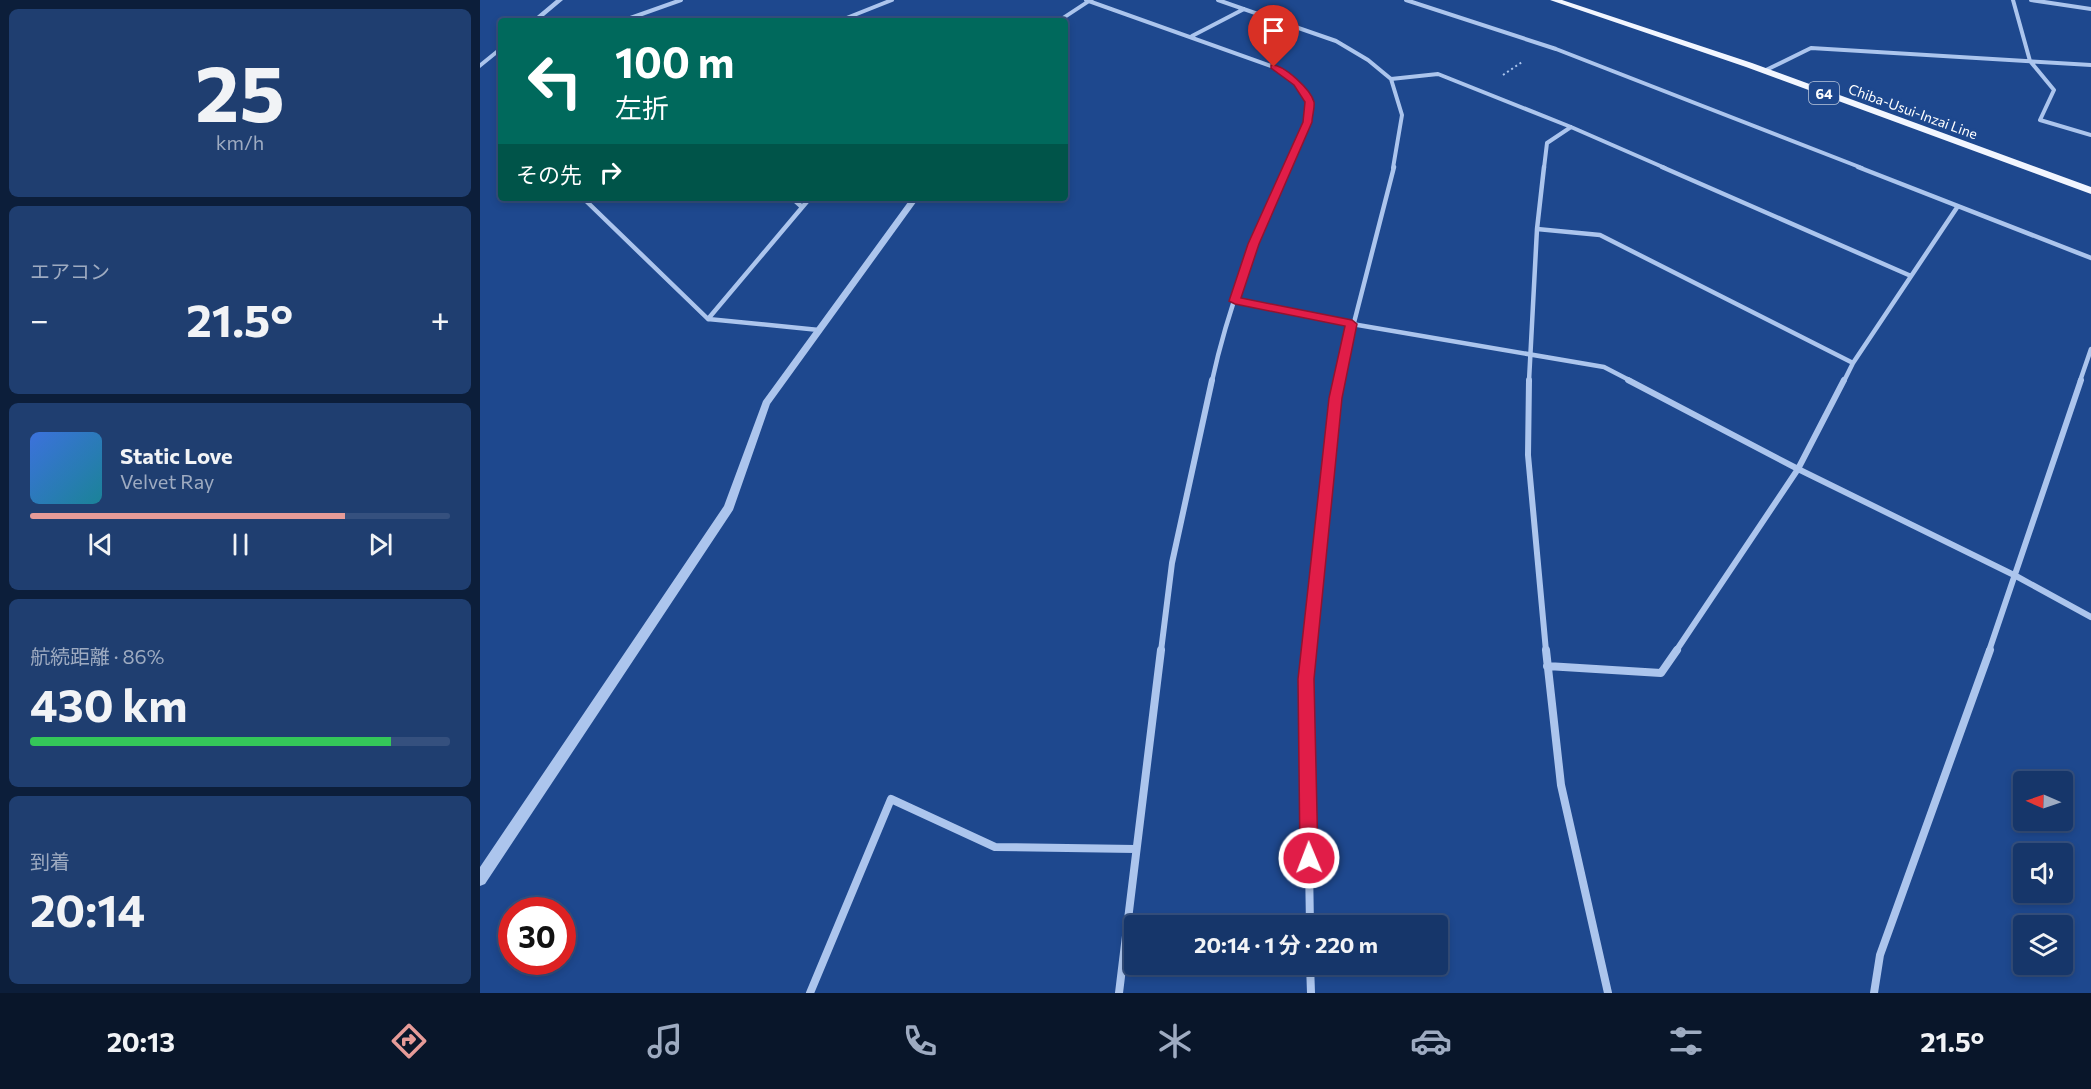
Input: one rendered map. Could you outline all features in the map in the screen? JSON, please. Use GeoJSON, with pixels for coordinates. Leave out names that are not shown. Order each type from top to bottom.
{"type":"FeatureCollection","features":[{"type":"Feature","properties":{"kind":"main road","name":"Chiba-Usui-Inzai Line"},"geometry":{"type":"LineString","coordinates":[[1554,0],[1764,71],[2091,191]]}},
{"type":"Feature","properties":{"kind":"street"},"geometry":{"type":"LineString","coordinates":[[538,18],[560,0]]}},
{"type":"Feature","properties":{"kind":"street"},"geometry":{"type":"LineString","coordinates":[[630,18],[672,1],[681,0]]}},
{"type":"Feature","properties":{"kind":"street"},"geometry":{"type":"LineString","coordinates":[[847,18],[892,0]]}},
{"type":"Feature","properties":{"kind":"street"},"geometry":{"type":"LineString","coordinates":[[1062,18],[1089,0],[1274,67],[1297,83],[1309,102],[1307,122],[1253,244],[1218,353],[1172,563],[1119,993]]}},
{"type":"Feature","properties":{"kind":"street"},"geometry":{"type":"LineString","coordinates":[[1218,0],[1336,41],[1368,60],[1391,79],[1402,115],[1395,162],[1335,398],[1306,679],[1310,915]]}},
{"type":"Feature","properties":{"kind":"street"},"geometry":{"type":"LineString","coordinates":[[1406,0],[1546,46],[2091,258]]}},
{"type":"Feature","properties":{"kind":"street"},"geometry":{"type":"LineString","coordinates":[[2013,0],[2030,61],[2054,90],[2040,120],[2091,135]]}},
{"type":"Feature","properties":{"kind":"street"},"geometry":{"type":"LineString","coordinates":[[2031,0],[2091,9]]}},
{"type":"Feature","properties":{"kind":"street"},"geometry":{"type":"LineString","coordinates":[[1192,36],[1244,9]]}},
{"type":"Feature","properties":{"kind":"street"},"geometry":{"type":"LineString","coordinates":[[1764,71],[1811,48],[2091,65]]}},
{"type":"Feature","properties":{"kind":"street"},"geometry":{"type":"LineString","coordinates":[[480,66],[498,51]]}},
{"type":"Feature","properties":{"kind":"street"},"geometry":{"type":"LineString","coordinates":[[1391,79],[1438,74],[1571,127],[1911,276]]}},
{"type":"Feature","properties":{"kind":"street"},"geometry":{"type":"LineString","coordinates":[[1571,127],[1547,143],[1537,229],[1529,353],[1528,455],[1547,666],[1561,785],[1608,993]]}},
{"type":"Feature","properties":{"kind":"street"},"geometry":{"type":"LineString","coordinates":[[586,201],[708,319],[819,330]]}},
{"type":"Feature","properties":{"kind":"street"},"geometry":{"type":"LineString","coordinates":[[795,201],[802,207]]}},
{"type":"Feature","properties":{"kind":"street"},"geometry":{"type":"LineString","coordinates":[[708,319],[807,201]]}},
{"type":"Feature","properties":{"kind":"street"},"geometry":{"type":"LineString","coordinates":[[480,879],[729,507],[766,403],[913,201]]}},
{"type":"Feature","properties":{"kind":"street"},"geometry":{"type":"LineString","coordinates":[[1547,666],[1661,673],[1798,469],[1853,363],[1958,206]]}},
{"type":"Feature","properties":{"kind":"street"},"geometry":{"type":"LineString","coordinates":[[1537,229],[1600,235],[1853,363]]}},
{"type":"Feature","properties":{"kind":"street"},"geometry":{"type":"LineString","coordinates":[[1235,301],[1352,324],[1604,367],[1798,469],[2016,576],[2091,617]]}},
{"type":"Feature","properties":{"kind":"street"},"geometry":{"type":"LineString","coordinates":[[1874,993],[1880,955],[2016,576],[2091,349]]}},
{"type":"Feature","properties":{"kind":"street"},"geometry":{"type":"LineString","coordinates":[[810,993],[891,799],[995,847],[1135,849]]}},
{"type":"Feature","properties":{"kind":"street"},"geometry":{"type":"LineString","coordinates":[[1310,975],[1311,993]]}},
{"type":"Feature","properties":{"kind":"path"},"geometry":{"type":"LineString","coordinates":[[1480,91],[1546,46]]}},
{"type":"Feature","properties":{"kind":"route"},"geometry":{"type":"LineString","coordinates":[[1274,67],[1297,83],[1309,102],[1307,122],[1253,244],[1235,301],[1352,324],[1335,398],[1306,679],[1309,858]]}}]}
